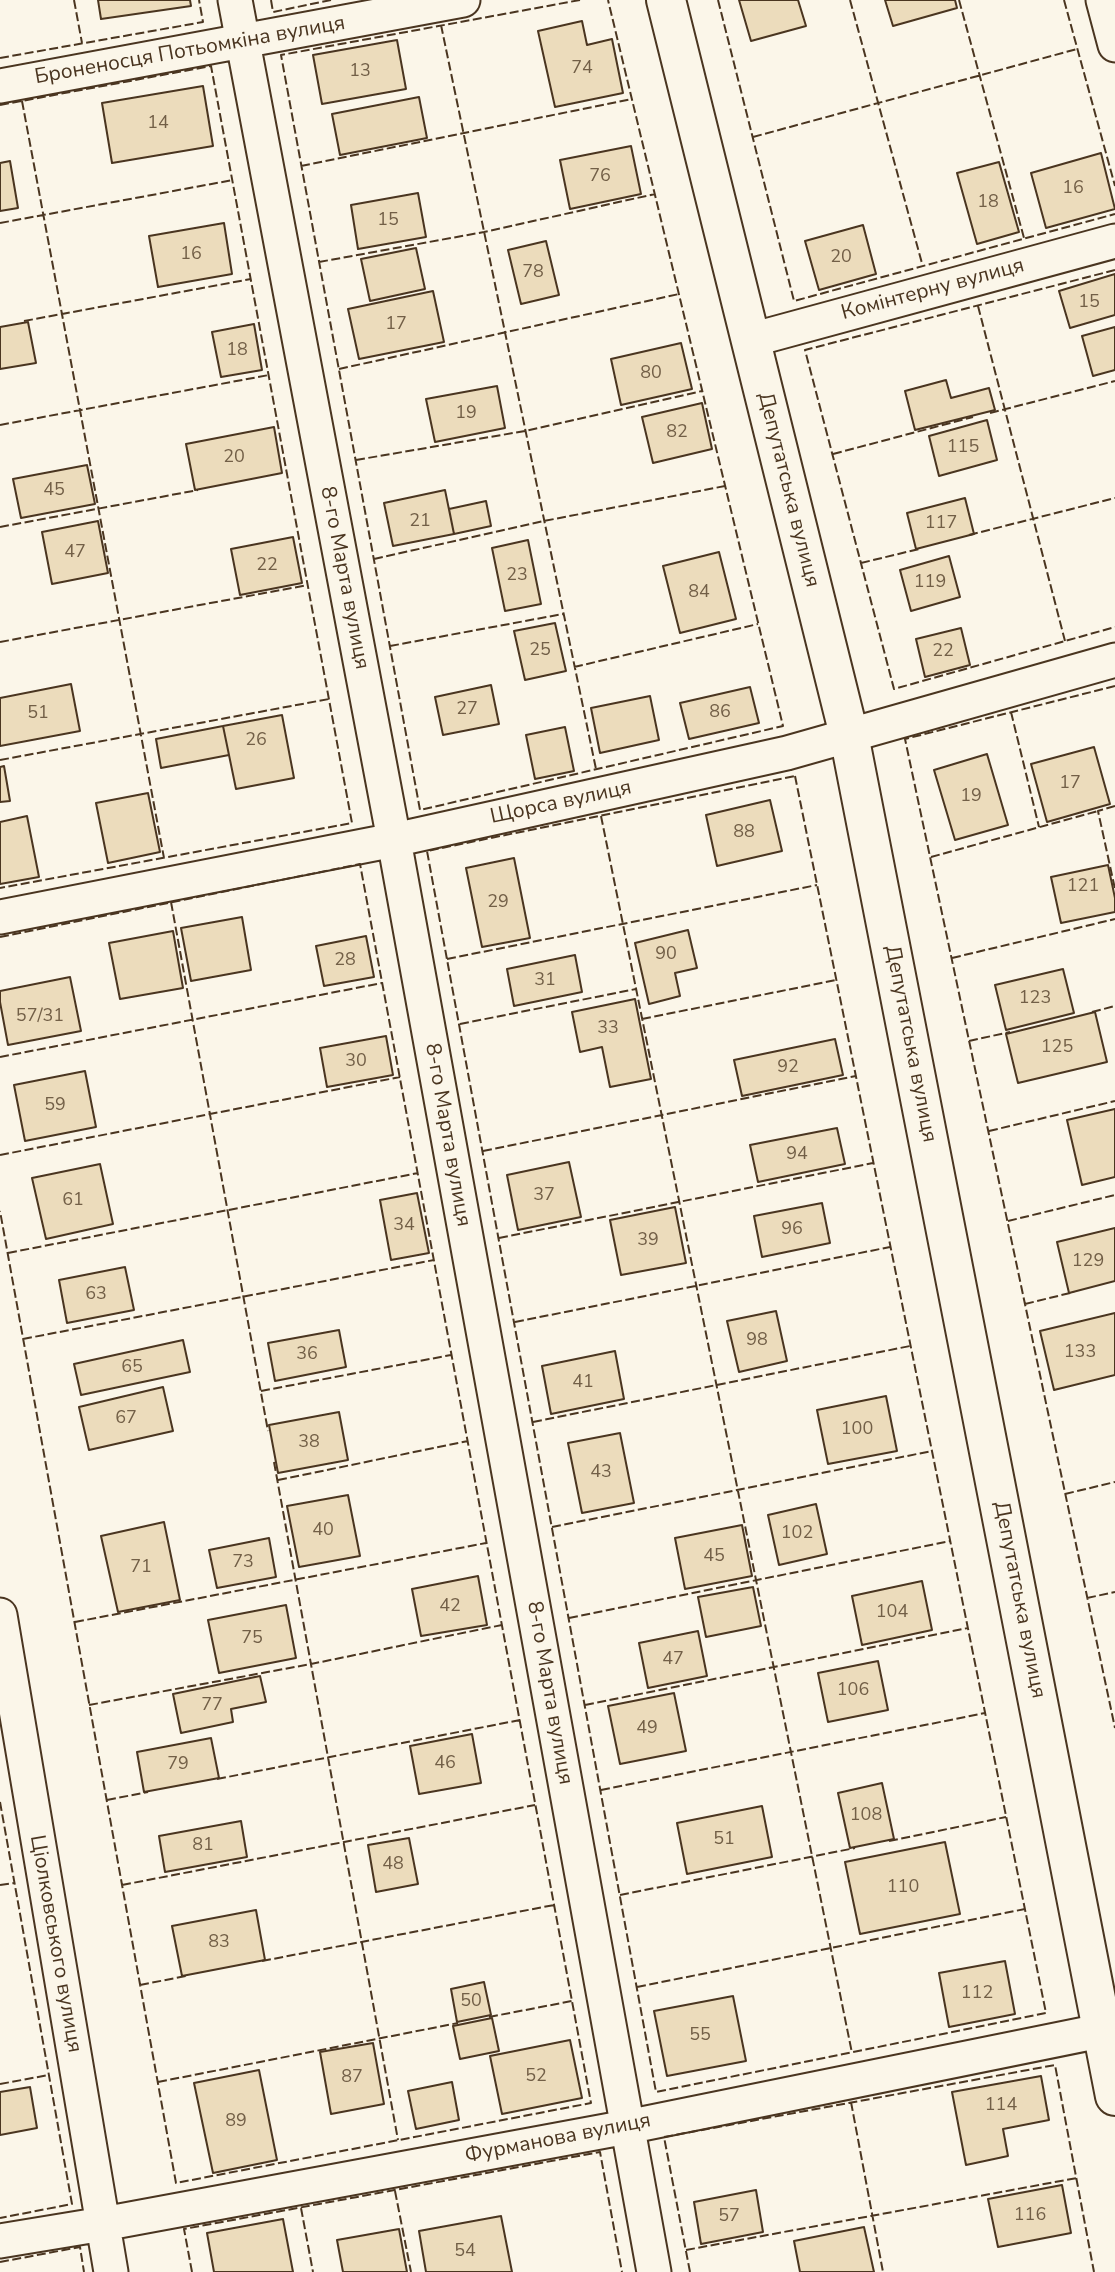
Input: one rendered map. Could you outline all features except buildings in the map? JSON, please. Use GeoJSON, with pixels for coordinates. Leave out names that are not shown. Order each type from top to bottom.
{"type":"FeatureCollection","features":[{"type":"Feature","properties":{"kind":"street","name":"8-го Марта вулиця"},"geometry":{"type":"LineString","coordinates":[[235,0],[394,840],[654,2272]]}},
{"type":"Feature","properties":{"kind":"street","name":"Броненосця Потьомкіна вулиця"},"geometry":{"type":"LineString","coordinates":[[0,86],[463,0]]}},
{"type":"Feature","properties":{"kind":"street","name":"Депутатська вулиця"},"geometry":{"type":"LineString","coordinates":[[666,0],[849,735],[1109,2029],[1115,2096]]}},
{"type":"Feature","properties":{"kind":"street"},"geometry":{"type":"LineString","coordinates":[[1103,0],[1115,45]]}},
{"type":"Feature","properties":{"kind":"street","name":"Комінтерну вулиця"},"geometry":{"type":"LineString","coordinates":[[751,340],[1115,241]]}},
{"type":"Feature","properties":{"kind":"street","name":"Щорса вулиця"},"geometry":{"type":"LineString","coordinates":[[0,917],[394,840],[787,754],[1115,660]]}},
{"type":"Feature","properties":{"kind":"street","name":"Ціолковського вулиця"},"geometry":{"type":"LineString","coordinates":[[0,1615],[111,2272]]}},
{"type":"Feature","properties":{"kind":"street","name":"Фурманова вулиця"},"geometry":{"type":"LineString","coordinates":[[0,2241],[627,2127],[1109,2029]]}},
{"type":"Feature","properties":{"kind":"fence"},"geometry":{"type":"LineString","coordinates":[[74,0],[82,43]]}},
{"type":"Feature","properties":{"kind":"fence"},"geometry":{"type":"LineString","coordinates":[[0,58],[203,22],[199,0]]}},
{"type":"Feature","properties":{"kind":"fence"},"geometry":{"type":"LineString","coordinates":[[271,0],[273,12],[331,0]]}},
{"type":"Feature","properties":{"kind":"fence"},"geometry":{"type":"LineString","coordinates":[[580,0],[281,55],[420,810],[783,726],[608,0]]}},
{"type":"Feature","properties":{"kind":"fence"},"geometry":{"type":"LineString","coordinates":[[718,0],[794,301],[1115,214]]}},
{"type":"Feature","properties":{"kind":"fence"},"geometry":{"type":"LineString","coordinates":[[850,0],[923,267]]}},
{"type":"Feature","properties":{"kind":"fence"},"geometry":{"type":"LineString","coordinates":[[959,0],[1024,238]]}},
{"type":"Feature","properties":{"kind":"fence"},"geometry":{"type":"LineString","coordinates":[[1064,0],[1115,186]]}},
{"type":"Feature","properties":{"kind":"fence"},"geometry":{"type":"LineString","coordinates":[[441,25],[596,769]]}},
{"type":"Feature","properties":{"kind":"fence"},"geometry":{"type":"LineString","coordinates":[[753,137],[1077,49]]}},
{"type":"Feature","properties":{"kind":"fence"},"geometry":{"type":"LineString","coordinates":[[0,105],[211,66],[352,823],[0,888]]}},
{"type":"Feature","properties":{"kind":"fence"},"geometry":{"type":"LineString","coordinates":[[301,166],[632,99]]}},
{"type":"Feature","properties":{"kind":"fence"},"geometry":{"type":"LineString","coordinates":[[22,101],[164,858]]}},
{"type":"Feature","properties":{"kind":"fence"},"geometry":{"type":"LineString","coordinates":[[0,223],[233,180]]}},
{"type":"Feature","properties":{"kind":"fence"},"geometry":{"type":"LineString","coordinates":[[319,262],[484,232],[655,194]]}},
{"type":"Feature","properties":{"kind":"fence"},"geometry":{"type":"LineString","coordinates":[[1115,270],[805,350],[894,689],[1115,627]]}},
{"type":"Feature","properties":{"kind":"fence"},"geometry":{"type":"LineString","coordinates":[[24,321],[251,279]]}},
{"type":"Feature","properties":{"kind":"fence"},"geometry":{"type":"LineString","coordinates":[[339,369],[679,294]]}},
{"type":"Feature","properties":{"kind":"fence"},"geometry":{"type":"LineString","coordinates":[[978,306],[1065,641]]}},
{"type":"Feature","properties":{"kind":"fence"},"geometry":{"type":"LineString","coordinates":[[0,425],[269,375]]}},
{"type":"Feature","properties":{"kind":"fence"},"geometry":{"type":"LineString","coordinates":[[990,413],[1115,381]]}},
{"type":"Feature","properties":{"kind":"fence"},"geometry":{"type":"LineString","coordinates":[[356,460],[525,431],[702,391]]}},
{"type":"Feature","properties":{"kind":"fence"},"geometry":{"type":"LineString","coordinates":[[833,454],[973,417]]}},
{"type":"Feature","properties":{"kind":"fence"},"geometry":{"type":"LineString","coordinates":[[374,559],[544,521],[725,486]]}},
{"type":"Feature","properties":{"kind":"fence"},"geometry":{"type":"LineString","coordinates":[[0,527],[198,490]]}},
{"type":"Feature","properties":{"kind":"fence"},"geometry":{"type":"LineString","coordinates":[[969,535],[1115,498]]}},
{"type":"Feature","properties":{"kind":"fence"},"geometry":{"type":"LineString","coordinates":[[861,563],[919,549]]}},
{"type":"Feature","properties":{"kind":"fence"},"geometry":{"type":"LineString","coordinates":[[0,642],[308,585]]}},
{"type":"Feature","properties":{"kind":"fence"},"geometry":{"type":"LineString","coordinates":[[390,646],[563,614]]}},
{"type":"Feature","properties":{"kind":"fence"},"geometry":{"type":"LineString","coordinates":[[574,667],[758,624]]}},
{"type":"Feature","properties":{"kind":"fence"},"geometry":{"type":"LineString","coordinates":[[1115,686],[905,739],[1115,1728]]}},
{"type":"Feature","properties":{"kind":"fence"},"geometry":{"type":"LineString","coordinates":[[0,760],[329,699]]}},
{"type":"Feature","properties":{"kind":"fence"},"geometry":{"type":"LineString","coordinates":[[1011,712],[1039,827]]}},
{"type":"Feature","properties":{"kind":"fence"},"geometry":{"type":"LineString","coordinates":[[795,776],[1046,2013],[656,2092],[427,851],[795,776]]}},
{"type":"Feature","properties":{"kind":"fence"},"geometry":{"type":"LineString","coordinates":[[1115,806],[1098,811],[1115,889]]}},
{"type":"Feature","properties":{"kind":"fence"},"geometry":{"type":"LineString","coordinates":[[931,857],[1098,811]]}},
{"type":"Feature","properties":{"kind":"fence"},"geometry":{"type":"LineString","coordinates":[[601,816],[852,2053]]}},
{"type":"Feature","properties":{"kind":"fence"},"geometry":{"type":"LineString","coordinates":[[0,937],[360,864],[591,2103],[176,2183],[0,1211]]}},
{"type":"Feature","properties":{"kind":"fence"},"geometry":{"type":"LineString","coordinates":[[447,959],[817,885]]}},
{"type":"Feature","properties":{"kind":"fence"},"geometry":{"type":"LineString","coordinates":[[171,902],[268,1431]]}},
{"type":"Feature","properties":{"kind":"fence"},"geometry":{"type":"LineString","coordinates":[[952,958],[1115,919]]}},
{"type":"Feature","properties":{"kind":"fence"},"geometry":{"type":"LineString","coordinates":[[642,1019],[836,980]]}},
{"type":"Feature","properties":{"kind":"fence"},"geometry":{"type":"LineString","coordinates":[[0,1057],[382,983]]}},
{"type":"Feature","properties":{"kind":"fence"},"geometry":{"type":"LineString","coordinates":[[460,1024],[636,989]]}},
{"type":"Feature","properties":{"kind":"fence"},"geometry":{"type":"LineString","coordinates":[[1092,1012],[1115,1006]]}},
{"type":"Feature","properties":{"kind":"fence"},"geometry":{"type":"LineString","coordinates":[[969,1041],[1010,1032]]}},
{"type":"Feature","properties":{"kind":"fence"},"geometry":{"type":"LineString","coordinates":[[483,1151],[856,1076]]}},
{"type":"Feature","properties":{"kind":"fence"},"geometry":{"type":"LineString","coordinates":[[0,1155],[400,1077]]}},
{"type":"Feature","properties":{"kind":"fence"},"geometry":{"type":"LineString","coordinates":[[989,1131],[1115,1101]]}},
{"type":"Feature","properties":{"kind":"fence"},"geometry":{"type":"LineString","coordinates":[[499,1238],[873,1163]]}},
{"type":"Feature","properties":{"kind":"fence"},"geometry":{"type":"LineString","coordinates":[[8,1253],[418,1173]]}},
{"type":"Feature","properties":{"kind":"fence"},"geometry":{"type":"LineString","coordinates":[[1008,1221],[1115,1195]]}},
{"type":"Feature","properties":{"kind":"fence"},"geometry":{"type":"LineString","coordinates":[[515,1322],[890,1247]]}},
{"type":"Feature","properties":{"kind":"fence"},"geometry":{"type":"LineString","coordinates":[[23,1339],[434,1260]]}},
{"type":"Feature","properties":{"kind":"fence"},"geometry":{"type":"LineString","coordinates":[[1025,1304],[1074,1292]]}},
{"type":"Feature","properties":{"kind":"fence"},"geometry":{"type":"LineString","coordinates":[[533,1422],[910,1346]]}},
{"type":"Feature","properties":{"kind":"fence"},"geometry":{"type":"LineString","coordinates":[[261,1391],[451,1355]]}},
{"type":"Feature","properties":{"kind":"fence"},"geometry":{"type":"LineString","coordinates":[[278,1480],[468,1441]]}},
{"type":"Feature","properties":{"kind":"fence"},"geometry":{"type":"LineString","coordinates":[[552,1527],[932,1451]]}},
{"type":"Feature","properties":{"kind":"fence"},"geometry":{"type":"LineString","coordinates":[[274,1462],[398,2140]]}},
{"type":"Feature","properties":{"kind":"fence"},"geometry":{"type":"LineString","coordinates":[[1065,1494],[1115,1482]]}},
{"type":"Feature","properties":{"kind":"fence"},"geometry":{"type":"LineString","coordinates":[[569,1618],[950,1541]]}},
{"type":"Feature","properties":{"kind":"fence"},"geometry":{"type":"LineString","coordinates":[[75,1622],[486,1543]]}},
{"type":"Feature","properties":{"kind":"fence"},"geometry":{"type":"LineString","coordinates":[[1087,1598],[1115,1592]]}},
{"type":"Feature","properties":{"kind":"fence"},"geometry":{"type":"LineString","coordinates":[[89,1705],[502,1625]]}},
{"type":"Feature","properties":{"kind":"fence"},"geometry":{"type":"LineString","coordinates":[[585,1705],[968,1628]]}},
{"type":"Feature","properties":{"kind":"fence"},"geometry":{"type":"LineString","coordinates":[[601,1790],[985,1713]]}},
{"type":"Feature","properties":{"kind":"fence"},"geometry":{"type":"LineString","coordinates":[[217,1779],[520,1720]]}},
{"type":"Feature","properties":{"kind":"fence"},"geometry":{"type":"LineString","coordinates":[[107,1800],[148,1792]]}},
{"type":"Feature","properties":{"kind":"fence"},"geometry":{"type":"LineString","coordinates":[[0,1802],[72,2204],[0,2218]]}},
{"type":"Feature","properties":{"kind":"fence"},"geometry":{"type":"LineString","coordinates":[[122,1885],[535,1805]]}},
{"type":"Feature","properties":{"kind":"fence"},"geometry":{"type":"LineString","coordinates":[[889,1841],[1006,1817]]}},
{"type":"Feature","properties":{"kind":"fence"},"geometry":{"type":"LineString","coordinates":[[620,1895],[855,1848]]}},
{"type":"Feature","properties":{"kind":"fence"},"geometry":{"type":"LineString","coordinates":[[0,1885],[14,1883]]}},
{"type":"Feature","properties":{"kind":"fence"},"geometry":{"type":"LineString","coordinates":[[262,1961],[554,1905]]}},
{"type":"Feature","properties":{"kind":"fence"},"geometry":{"type":"LineString","coordinates":[[637,1987],[1025,1909]]}},
{"type":"Feature","properties":{"kind":"fence"},"geometry":{"type":"LineString","coordinates":[[140,1985],[186,1976]]}},
{"type":"Feature","properties":{"kind":"fence"},"geometry":{"type":"LineString","coordinates":[[489,2017],[572,2001]]}},
{"type":"Feature","properties":{"kind":"fence"},"geometry":{"type":"LineString","coordinates":[[158,2082],[458,2023]]}},
{"type":"Feature","properties":{"kind":"fence"},"geometry":{"type":"LineString","coordinates":[[690,2272],[664,2137],[1055,2065],[1094,2272]]}},
{"type":"Feature","properties":{"kind":"fence"},"geometry":{"type":"LineString","coordinates":[[0,2084],[49,2075]]}},
{"type":"Feature","properties":{"kind":"fence"},"geometry":{"type":"LineString","coordinates":[[851,2102],[883,2272]]}},
{"type":"Feature","properties":{"kind":"fence"},"geometry":{"type":"LineString","coordinates":[[192,2272],[184,2229],[600,2152],[622,2272]]}},
{"type":"Feature","properties":{"kind":"fence"},"geometry":{"type":"LineString","coordinates":[[686,2250],[1077,2178]]}},
{"type":"Feature","properties":{"kind":"fence"},"geometry":{"type":"LineString","coordinates":[[395,2191],[411,2272]]}},
{"type":"Feature","properties":{"kind":"fence"},"geometry":{"type":"LineString","coordinates":[[301,2208],[313,2272]]}},
{"type":"Feature","properties":{"kind":"fence"},"geometry":{"type":"LineString","coordinates":[[0,2262],[80,2247],[84,2272]]}}]}
